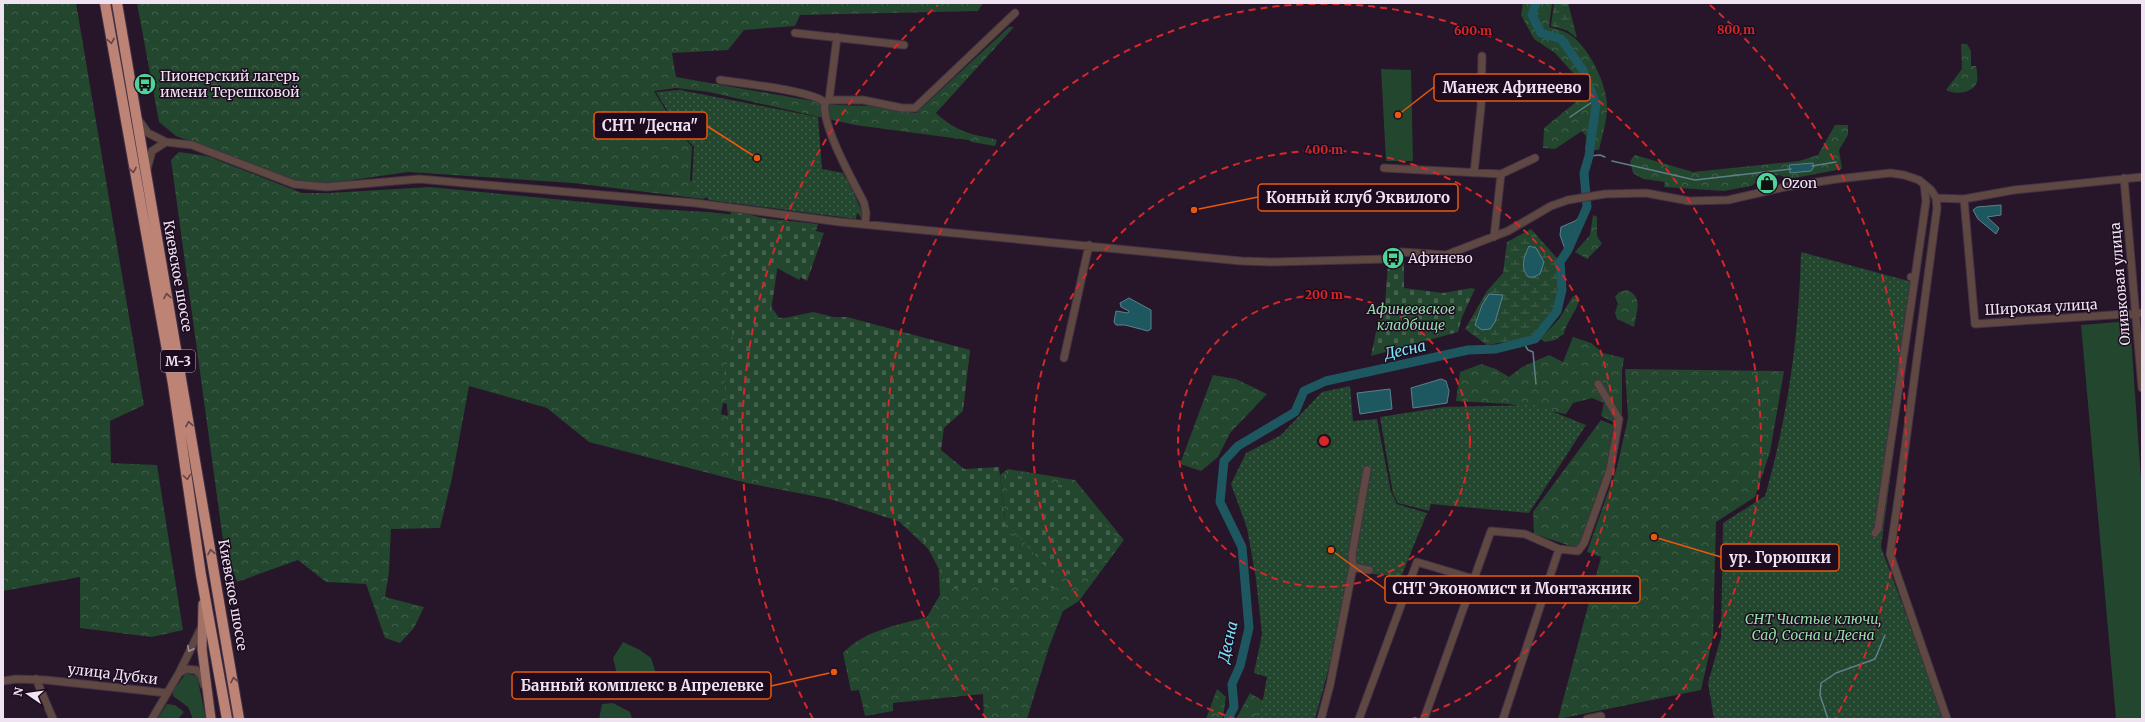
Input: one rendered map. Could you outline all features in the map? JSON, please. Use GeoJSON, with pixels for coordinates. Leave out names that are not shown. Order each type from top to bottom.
{"type":"FeatureCollection","features":[{"type":"Feature","properties":{"kind":"highway","name":"Киевское шоссе"},"geometry":{"type":"LineString","coordinates":[[105,3],[173,384],[201,575],[227,719]]}},
{"type":"Feature","properties":{"kind":"highway","name":"Киевское шоссе"},"geometry":{"type":"LineString","coordinates":[[117,3],[240,719]]}},
{"type":"Feature","properties":{"kind":"main road"},"geometry":{"type":"LineString","coordinates":[[201,575],[203,611],[202,649],[206,691],[211,719]]}},
{"type":"Feature","properties":{"kind":"street"},"geometry":{"type":"LineString","coordinates":[[720,80],[795,92],[822,99],[827,102],[864,100],[902,108],[915,108],[1014,13]]}},
{"type":"Feature","properties":{"kind":"street"},"geometry":{"type":"LineString","coordinates":[[796,33],[904,45]]}},
{"type":"Feature","properties":{"kind":"street"},"geometry":{"type":"LineString","coordinates":[[837,38],[827,102],[827,125],[864,204],[866,212],[865,224]]}},
{"type":"Feature","properties":{"kind":"street"},"geometry":{"type":"LineString","coordinates":[[1474,174],[1481,107],[1482,56]]}},
{"type":"Feature","properties":{"kind":"street"},"geometry":{"type":"LineString","coordinates":[[136,116],[148,133],[166,142],[192,145],[300,184],[326,187],[419,179],[696,203],[865,224],[1241,261],[1272,262],[1388,259],[1393,254],[1402,252],[1446,255],[1508,231],[1550,206],[1568,200],[1605,194],[1646,193],[1689,201],[1728,200],[1823,181],[1890,173],[1904,174],[1924,184],[1936,198],[1937,208],[1890,554],[1947,719]]}},
{"type":"Feature","properties":{"kind":"street"},"geometry":{"type":"LineString","coordinates":[[146,175],[152,151],[166,142]]}},
{"type":"Feature","properties":{"kind":"street"},"geometry":{"type":"LineString","coordinates":[[1384,168],[1395,167],[1474,174],[1501,174],[1535,158]]}},
{"type":"Feature","properties":{"kind":"street"},"geometry":{"type":"LineString","coordinates":[[1494,237],[1501,174]]}},
{"type":"Feature","properties":{"kind":"street"},"geometry":{"type":"LineString","coordinates":[[1936,198],[1964,199],[2014,190],[2142,177]]}},
{"type":"Feature","properties":{"kind":"street","name":"Оливковая улица"},"geometry":{"type":"LineString","coordinates":[[2124,178],[2139,314],[2142,388]]}},
{"type":"Feature","properties":{"kind":"street"},"geometry":{"type":"LineString","coordinates":[[1874,533],[1878,530],[1886,483],[1912,277],[1926,200],[1924,184]]}},
{"type":"Feature","properties":{"kind":"street","name":"Широкая улица"},"geometry":{"type":"LineString","coordinates":[[1964,199],[1975,324],[2139,314]]}},
{"type":"Feature","properties":{"kind":"street"},"geometry":{"type":"LineString","coordinates":[[1064,358],[1089,245]]}},
{"type":"Feature","properties":{"kind":"street"},"geometry":{"type":"LineString","coordinates":[[1424,719],[1491,532],[1525,534],[1559,549],[1578,551],[1584,543],[1610,470],[1619,419],[1598,384]]}},
{"type":"Feature","properties":{"kind":"street"},"geometry":{"type":"LineString","coordinates":[[1321,719],[1330,685],[1353,567],[1352,555],[1367,470]]}},
{"type":"Feature","properties":{"kind":"street"},"geometry":{"type":"LineString","coordinates":[[1503,719],[1559,549]]}},
{"type":"Feature","properties":{"kind":"street"},"geometry":{"type":"LineString","coordinates":[[1359,719],[1417,562],[1474,579]]}},
{"type":"Feature","properties":{"kind":"street"},"geometry":{"type":"LineString","coordinates":[[1353,567],[1369,570]]}},
{"type":"Feature","properties":{"kind":"street","name":"улица Дубки"},"geometry":{"type":"LineString","coordinates":[[3,681],[36,679],[167,694],[202,626]]}},
{"type":"Feature","properties":{"kind":"street"},"geometry":{"type":"LineString","coordinates":[[179,673],[186,669],[196,670],[200,675],[206,691]]}},
{"type":"Feature","properties":{"kind":"street"},"geometry":{"type":"LineString","coordinates":[[36,679],[53,719]]}},
{"type":"Feature","properties":{"kind":"street"},"geometry":{"type":"LineString","coordinates":[[152,719],[167,694]]}},
{"type":"Feature","properties":{"kind":"street"},"geometry":{"type":"LineString","coordinates":[[1587,719],[1601,716]]}},
{"type":"Feature","properties":{"kind":"green space"},"geometry":{"type":"Polygon","coordinates":[[[3,3],[76,3],[144,405],[110,421],[111,463],[157,465],[183,630],[152,637],[80,628],[80,577],[3,591],[3,3]]]}},
{"type":"Feature","properties":{"kind":"green space"},"geometry":{"type":"Polygon","coordinates":[[[137,3],[983,3],[978,11],[800,15],[795,26],[744,30],[728,50],[672,53],[676,77],[836,105],[869,106],[916,113],[1009,27],[1014,27],[936,113],[960,130],[997,140],[995,146],[968,140],[855,125],[709,92],[676,88],[654,91],[675,126],[692,147],[690,180],[711,195],[703,199],[573,183],[408,172],[325,184],[295,180],[176,136],[159,122],[137,3]]]}},
{"type":"Feature","properties":{"kind":"green space"},"geometry":{"type":"Polygon","coordinates":[[[1523,3],[1552,3],[1549,27],[1565,32],[1574,38],[1582,45],[1594,64],[1603,85],[1607,104],[1606,121],[1599,150],[1585,150],[1586,136],[1582,131],[1555,149],[1543,148],[1544,128],[1576,102],[1573,73],[1555,53],[1534,39],[1521,15],[1523,3]]]}},
{"type":"Feature","properties":{"kind":"green space"},"geometry":{"type":"Polygon","coordinates":[[[1554,3],[1568,3],[1577,38],[1566,30],[1551,26],[1554,3]]]}},
{"type":"Feature","properties":{"kind":"green space"},"geometry":{"type":"Polygon","coordinates":[[[1961,44],[1967,44],[1971,51],[1971,66],[1976,66],[1977,82],[1972,89],[1968,91],[1954,93],[1946,90],[1962,69],[1961,44]]]}},
{"type":"Feature","properties":{"kind":"green space"},"geometry":{"type":"Polygon","coordinates":[[[1381,69],[1411,70],[1413,161],[1386,161],[1381,69]]]}},
{"type":"Feature","properties":{"kind":"green space"},"geometry":{"type":"Polygon","coordinates":[[[680,90],[818,117],[822,169],[843,173],[858,207],[856,219],[709,200],[692,181],[694,147],[680,132],[656,92],[680,90]]]}},
{"type":"Feature","properties":{"kind":"green space"},"geometry":{"type":"Polygon","coordinates":[[[1835,125],[1848,125],[1848,135],[1839,150],[1842,169],[1789,179],[1779,175],[1763,178],[1751,186],[1724,191],[1664,187],[1665,182],[1643,179],[1633,173],[1630,161],[1635,155],[1693,172],[1799,161],[1818,155],[1835,125]]]}},
{"type":"Feature","properties":{"kind":"green space"},"geometry":{"type":"Polygon","coordinates":[[[179,152],[207,156],[302,193],[329,193],[430,187],[656,209],[708,212],[818,224],[810,253],[811,260],[799,280],[777,268],[769,304],[780,319],[813,312],[970,350],[963,405],[827,420],[723,403],[721,414],[748,421],[870,507],[747,483],[589,442],[547,408],[469,386],[452,478],[440,528],[391,529],[389,572],[385,597],[424,607],[414,628],[400,643],[385,638],[366,584],[326,582],[298,560],[237,582],[223,540],[171,160],[179,152]]]}},
{"type":"Feature","properties":{"kind":"green space"},"geometry":{"type":"Polygon","coordinates":[[[848,178],[863,215],[861,218],[844,192],[832,180],[848,178]]]}},
{"type":"Feature","properties":{"kind":"green space"},"geometry":{"type":"Polygon","coordinates":[[[731,210],[824,233],[807,281],[778,264],[770,318],[847,317],[970,350],[963,411],[944,428],[941,450],[964,469],[999,467],[1006,529],[1062,589],[1000,582],[950,589],[916,527],[794,487],[733,470],[724,376],[733,340],[726,272],[731,210]]]}},
{"type":"Feature","properties":{"kind":"green space"},"geometry":{"type":"Polygon","coordinates":[[[1593,215],[1597,217],[1597,236],[1602,244],[1587,259],[1575,252],[1590,235],[1593,215]]]}},
{"type":"Feature","properties":{"kind":"green space"},"geometry":{"type":"Polygon","coordinates":[[[1531,229],[1557,258],[1560,291],[1554,311],[1533,337],[1487,345],[1465,329],[1487,291],[1503,273],[1507,242],[1531,229]]]}},
{"type":"Feature","properties":{"kind":"green space","name":"СНТ Чистые ключи, Сад, Сосна и Десна"},"geometry":{"type":"Polygon","coordinates":[[[1801,252],[1916,283],[1881,547],[1945,719],[1714,719],[1708,683],[1721,637],[1723,523],[1765,496],[1780,436],[1791,375],[1798,314],[1801,252]]]}},
{"type":"Feature","properties":{"kind":"green space","name":"Афинеевское кладбище"},"geometry":{"type":"Polygon","coordinates":[[[1404,261],[1404,288],[1443,293],[1471,288],[1475,289],[1462,317],[1458,332],[1371,356],[1379,317],[1385,304],[1388,263],[1404,261]]]}},
{"type":"Feature","properties":{"kind":"green space"},"geometry":{"type":"Polygon","coordinates":[[[1627,290],[1636,296],[1638,306],[1634,327],[1617,319],[1615,313],[1618,303],[1615,297],[1619,292],[1627,290]]]}},
{"type":"Feature","properties":{"kind":"green space"},"geometry":{"type":"Polygon","coordinates":[[[1573,296],[1579,297],[1578,302],[1564,334],[1555,340],[1545,342],[1540,339],[1559,319],[1573,296]]]}},
{"type":"Feature","properties":{"kind":"green space"},"geometry":{"type":"Polygon","coordinates":[[[2130,321],[2142,494],[2142,719],[2116,719],[2081,325],[2130,321]]]}},
{"type":"Feature","properties":{"kind":"green space"},"geometry":{"type":"Polygon","coordinates":[[[1573,337],[1591,343],[1603,353],[1624,358],[1622,371],[1622,426],[1601,416],[1604,403],[1592,398],[1573,403],[1566,414],[1509,404],[1456,401],[1460,372],[1481,364],[1496,369],[1509,377],[1522,367],[1549,355],[1563,362],[1573,337]]]}},
{"type":"Feature","properties":{"kind":"green space"},"geometry":{"type":"Polygon","coordinates":[[[1625,369],[1784,371],[1770,452],[1755,497],[1716,522],[1713,637],[1701,690],[1558,719],[1601,557],[1587,552],[1617,467],[1628,418],[1625,369]]]}},
{"type":"Feature","properties":{"kind":"green space"},"geometry":{"type":"Polygon","coordinates":[[[1213,375],[1236,379],[1267,394],[1230,433],[1218,457],[1201,471],[1180,464],[1213,375]]]}},
{"type":"Feature","properties":{"kind":"green space"},"geometry":{"type":"Polygon","coordinates":[[[1350,386],[1353,421],[1377,419],[1391,492],[1397,504],[1427,513],[1401,577],[1357,572],[1354,576],[1315,719],[1255,719],[1263,699],[1267,677],[1254,673],[1262,634],[1256,579],[1247,528],[1231,484],[1246,453],[1281,435],[1322,392],[1350,386]]]}},
{"type":"Feature","properties":{"kind":"green space"},"geometry":{"type":"Polygon","coordinates":[[[1536,405],[1586,425],[1529,513],[1431,504],[1429,511],[1398,503],[1393,494],[1380,417],[1444,407],[1536,405]]]}},
{"type":"Feature","properties":{"kind":"green space"},"geometry":{"type":"Polygon","coordinates":[[[1601,420],[1613,425],[1607,469],[1580,545],[1574,547],[1534,534],[1533,512],[1601,420]]]}},
{"type":"Feature","properties":{"kind":"green space"},"geometry":{"type":"Polygon","coordinates":[[[1008,469],[1075,480],[1124,540],[1079,601],[1063,611],[1049,647],[1027,719],[984,719],[983,694],[893,703],[893,711],[865,716],[859,690],[851,691],[843,653],[861,639],[882,629],[927,617],[940,595],[938,558],[891,514],[994,536],[1005,518],[1000,475],[1008,469]]]}},
{"type":"Feature","properties":{"kind":"green space"},"geometry":{"type":"Polygon","coordinates":[[[1004,473],[1074,488],[1118,540],[1106,560],[1084,577],[1050,571],[1009,526],[1008,495],[1004,473]]]}},
{"type":"Feature","properties":{"kind":"green space"},"geometry":{"type":"Polygon","coordinates":[[[623,642],[640,650],[651,658],[658,679],[655,690],[649,698],[634,696],[617,674],[613,658],[623,642]]]}},
{"type":"Feature","properties":{"kind":"green space"},"geometry":{"type":"Polygon","coordinates":[[[186,673],[197,676],[206,719],[193,719],[188,707],[173,696],[173,691],[186,673]]]}},
{"type":"Feature","properties":{"kind":"green space"},"geometry":{"type":"Polygon","coordinates":[[[1217,689],[1226,697],[1223,717],[1222,719],[1206,719],[1217,689]]]}},
{"type":"Feature","properties":{"kind":"green space"},"geometry":{"type":"Polygon","coordinates":[[[1250,693],[1265,702],[1257,719],[1236,719],[1250,693]]]}},
{"type":"Feature","properties":{"kind":"green space"},"geometry":{"type":"Polygon","coordinates":[[[613,703],[630,712],[632,719],[599,719],[602,704],[613,703]]]}},
{"type":"Feature","properties":{"kind":"green space"},"geometry":{"type":"Polygon","coordinates":[[[167,704],[175,705],[184,712],[178,719],[157,719],[167,704]]]}},
{"type":"Feature","properties":{"kind":"shaded area"},"geometry":{"type":"Polygon","coordinates":[[[1813,163],[1814,167],[1811,171],[1790,173],[1789,165],[1813,163]]]}},
{"type":"Feature","properties":{"kind":"shaded area"},"geometry":{"type":"Polygon","coordinates":[[[2001,205],[2001,215],[1987,217],[1999,228],[1996,234],[1978,219],[1973,210],[1977,207],[2001,205]]]}},
{"type":"Feature","properties":{"kind":"shaded area"},"geometry":{"type":"Polygon","coordinates":[[[1585,211],[1566,252],[1560,235],[1561,227],[1575,221],[1585,211]]]}},
{"type":"Feature","properties":{"kind":"shaded area"},"geometry":{"type":"Polygon","coordinates":[[[1529,246],[1536,248],[1544,262],[1540,274],[1534,277],[1528,277],[1523,266],[1524,258],[1529,246]]]}},
{"type":"Feature","properties":{"kind":"shaded area"},"geometry":{"type":"Polygon","coordinates":[[[1489,294],[1503,295],[1495,322],[1490,329],[1482,330],[1475,325],[1482,305],[1489,294]]]}},
{"type":"Feature","properties":{"kind":"shaded area"},"geometry":{"type":"Polygon","coordinates":[[[1129,298],[1151,310],[1151,329],[1148,331],[1125,325],[1116,325],[1114,322],[1116,311],[1128,313],[1129,311],[1121,307],[1120,303],[1129,298]]]}},
{"type":"Feature","properties":{"kind":"shaded area"},"geometry":{"type":"Polygon","coordinates":[[[1441,379],[1446,381],[1449,391],[1447,403],[1413,408],[1411,388],[1441,379]]]}},
{"type":"Feature","properties":{"kind":"shaded area"},"geometry":{"type":"Polygon","coordinates":[[[1390,389],[1392,409],[1360,414],[1357,393],[1390,389]]]}},
{"type":"Feature","properties":{"kind":"waterway","name":"Десна"},"geometry":{"type":"LineString","coordinates":[[1228,719],[1234,707],[1232,684],[1240,666],[1249,628],[1242,547],[1220,502],[1224,461],[1238,446],[1295,412],[1304,391],[1326,381],[1468,350],[1496,349],[1535,339],[1557,311],[1562,290],[1560,262],[1568,250],[1587,207],[1584,173],[1589,156],[1596,104],[1583,70],[1561,39],[1541,33],[1532,15],[1536,3]]}},
{"type":"Feature","properties":{"kind":"waterway"},"geometry":{"type":"LineString","coordinates":[[1570,117],[1595,100]]}},
{"type":"Feature","properties":{"kind":"waterway"},"geometry":{"type":"LineString","coordinates":[[1589,156],[1600,155],[1605,157]]}},
{"type":"Feature","properties":{"kind":"waterway"},"geometry":{"type":"LineString","coordinates":[[1612,161],[1695,180],[1791,169]]}},
{"type":"Feature","properties":{"kind":"waterway"},"geometry":{"type":"LineString","coordinates":[[1812,166],[1836,162]]}},
{"type":"Feature","properties":{"kind":"waterway"},"geometry":{"type":"LineString","coordinates":[[1523,342],[1528,350],[1533,352],[1536,384]]}},
{"type":"Feature","properties":{"kind":"waterway"},"geometry":{"type":"LineString","coordinates":[[1828,719],[1820,695],[1821,683],[1836,673],[1875,659],[1885,635]]}},
{"type":"Feature","properties":{"kind":"place","name":"Пионерский лагерь имени Терешковой"},"geometry":{"type":"Point","coordinates":[145,84]}},
{"type":"Feature","properties":{"kind":"place","name":"Манеж Афинеево"},"geometry":{"type":"Point","coordinates":[1398,115]}},
{"type":"Feature","properties":{"kind":"place","name":"СНТ \"Десна\""},"geometry":{"type":"Point","coordinates":[757,158]}},
{"type":"Feature","properties":{"kind":"place","name":"Ozon"},"geometry":{"type":"Point","coordinates":[1767,183]}},
{"type":"Feature","properties":{"kind":"place","name":"Конный клуб Эквилого"},"geometry":{"type":"Point","coordinates":[1194,210]}},
{"type":"Feature","properties":{"kind":"place","name":"Афинево"},"geometry":{"type":"Point","coordinates":[1393,258]}},
{"type":"Feature","properties":{"kind":"place","name":"ур. Горюшки"},"geometry":{"type":"Point","coordinates":[1654,537]}},
{"type":"Feature","properties":{"kind":"place","name":"СНТ Экономист и Монтажник"},"geometry":{"type":"Point","coordinates":[1331,550]}},
{"type":"Feature","properties":{"kind":"place","name":"Банный комплекс в Апрелевке"},"geometry":{"type":"Point","coordinates":[834,672]}}]}
